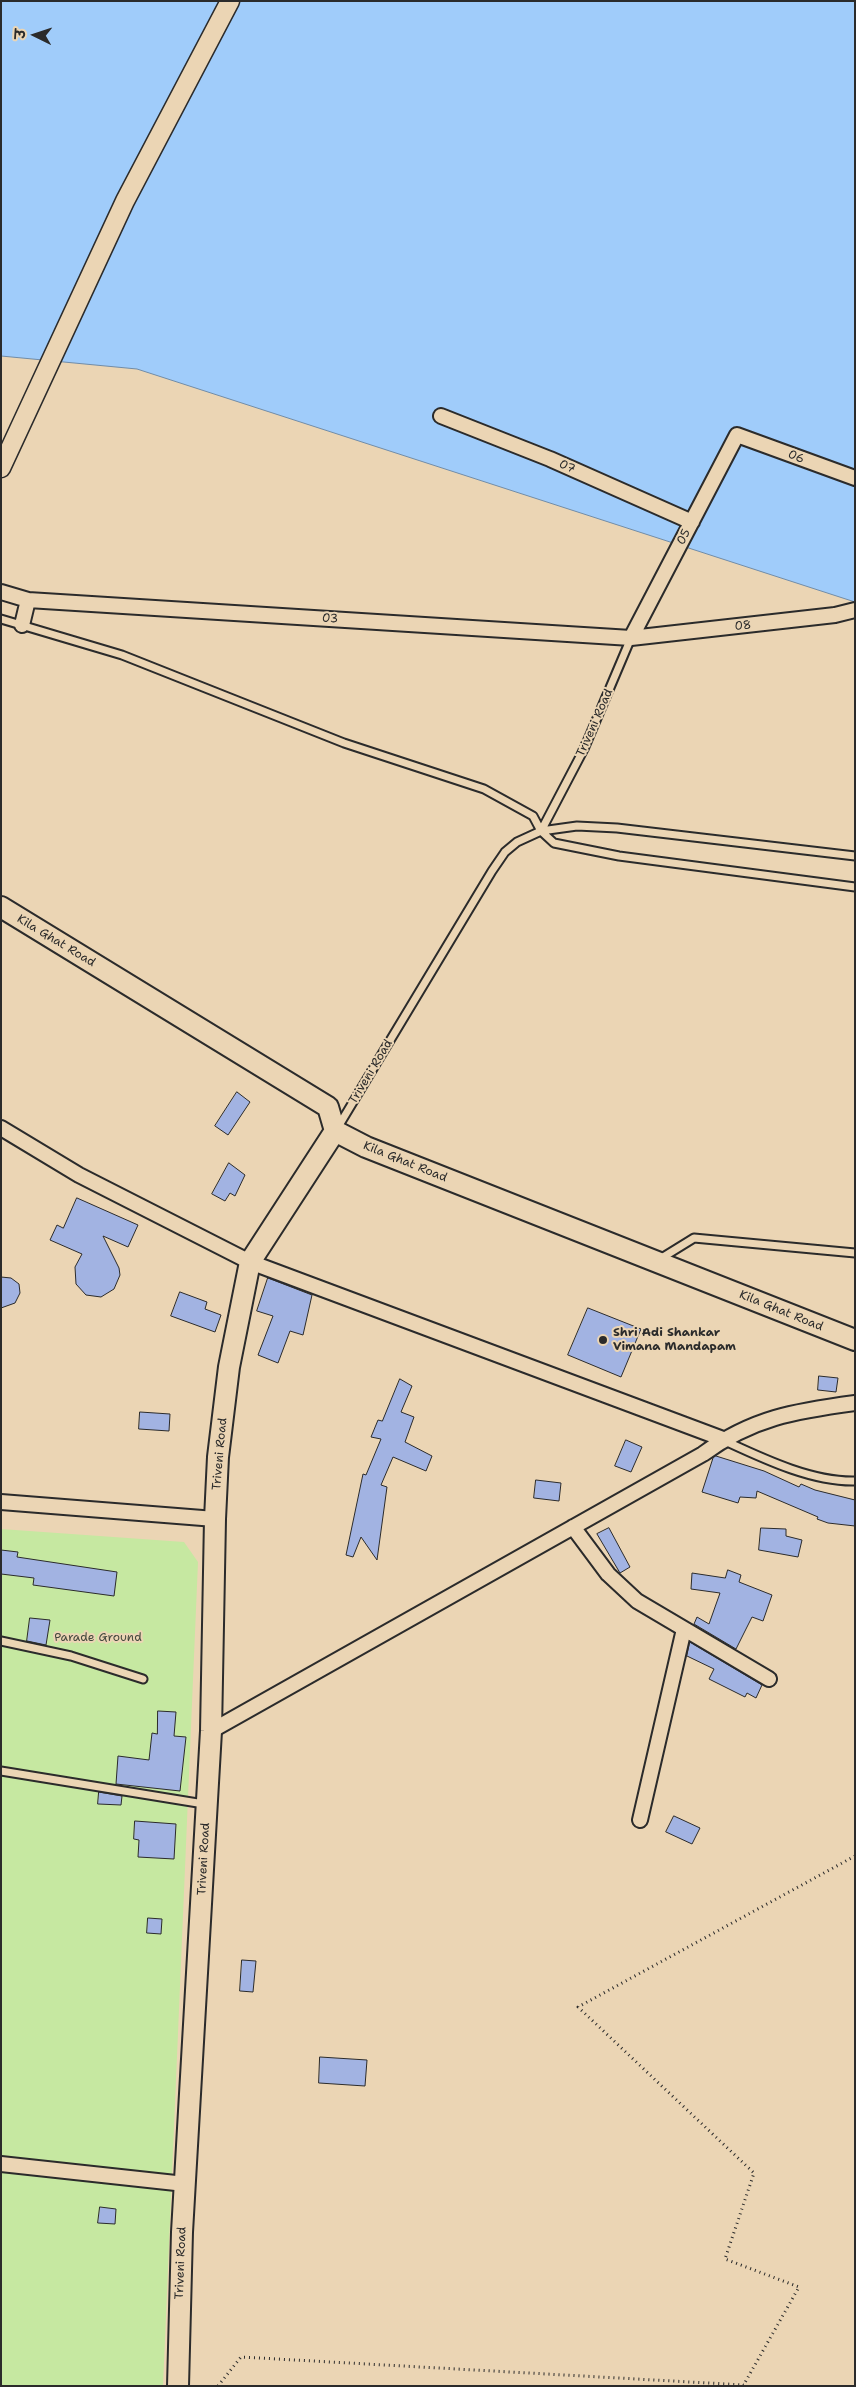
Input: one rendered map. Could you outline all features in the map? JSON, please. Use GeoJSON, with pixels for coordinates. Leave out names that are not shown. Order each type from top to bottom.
{"type":"FeatureCollection","features":[{"type":"Feature","properties":{"kind":"main road","name":"Kila Ghat Road"},"geometry":{"type":"LineString","coordinates":[[1,907],[328,1107],[335,1131],[366,1147],[855,1340]]}},
{"type":"Feature","properties":{"kind":"main road","name":"Triveni Road"},"geometry":{"type":"LineString","coordinates":[[178,2386],[185,2184],[211,1731],[214,1519],[218,1457],[229,1367],[250,1262],[335,1131]]}},
{"type":"Feature","properties":{"kind":"street"},"geometry":{"type":"LineString","coordinates":[[1,468],[125,201],[230,1]]}},
{"type":"Feature","properties":{"kind":"street","name":"07"},"geometry":{"type":"LineString","coordinates":[[441,416],[550,459],[692,522]]}},
{"type":"Feature","properties":{"kind":"street","name":"05"},"geometry":{"type":"LineString","coordinates":[[631,638],[737,435]]}},
{"type":"Feature","properties":{"kind":"street","name":"06"},"geometry":{"type":"LineString","coordinates":[[737,435],[855,478]]}},
{"type":"Feature","properties":{"kind":"street","name":"03"},"geometry":{"type":"LineString","coordinates":[[1,592],[28,600],[631,638]]}},
{"type":"Feature","properties":{"kind":"street"},"geometry":{"type":"LineString","coordinates":[[22,625],[28,600]]}},
{"type":"Feature","properties":{"kind":"street","name":"08"},"geometry":{"type":"LineString","coordinates":[[631,638],[835,615],[855,610]]}},
{"type":"Feature","properties":{"kind":"street"},"geometry":{"type":"LineString","coordinates":[[1,1128],[79,1174],[250,1262],[723,1439]]}},
{"type":"Feature","properties":{"kind":"street"},"geometry":{"type":"LineString","coordinates":[[211,1731],[703,1454],[723,1439],[760,1421],[801,1410],[855,1403]]}},
{"type":"Feature","properties":{"kind":"street"},"geometry":{"type":"LineString","coordinates":[[1,1502],[214,1519]]}},
{"type":"Feature","properties":{"kind":"street"},"geometry":{"type":"LineString","coordinates":[[573,1527],[608,1574],[637,1601],[769,1679]]}},
{"type":"Feature","properties":{"kind":"street"},"geometry":{"type":"LineString","coordinates":[[640,1820],[684,1629]]}},
{"type":"Feature","properties":{"kind":"street"},"geometry":{"type":"LineString","coordinates":[[1,2164],[185,2184]]}},
{"type":"Feature","properties":{"kind":"lane"},"geometry":{"type":"LineString","coordinates":[[1,619],[122,654],[344,743],[484,789],[533,816],[541,831],[554,843],[619,856],[855,887]]}},
{"type":"Feature","properties":{"kind":"lane","name":"Triveni Road"},"geometry":{"type":"LineString","coordinates":[[335,1131],[492,870],[505,852],[517,842],[541,831],[584,749],[631,638]]}},
{"type":"Feature","properties":{"kind":"lane"},"geometry":{"type":"LineString","coordinates":[[541,831],[577,826],[616,828],[855,856]]}},
{"type":"Feature","properties":{"kind":"lane"},"geometry":{"type":"LineString","coordinates":[[656,1262],[694,1238],[855,1253]]}},
{"type":"Feature","properties":{"kind":"lane"},"geometry":{"type":"LineString","coordinates":[[723,1439],[775,1462],[836,1482],[855,1481]]}},
{"type":"Feature","properties":{"kind":"lane"},"geometry":{"type":"LineString","coordinates":[[1,1641],[71,1656],[142,1680]]}},
{"type":"Feature","properties":{"kind":"lane"},"geometry":{"type":"LineString","coordinates":[[1,1771],[207,1804]]}},
{"type":"Feature","properties":{"kind":"path"},"geometry":{"type":"LineString","coordinates":[[218,2386],[241,2357],[744,2385],[799,2287],[725,2259],[754,2173],[578,2007],[855,1856]]}},
{"type":"Feature","properties":{"kind":"green space","name":"Parade Ground"},"geometry":{"type":"Polygon","coordinates":[[[1,1529],[184,1542],[198,1562],[163,2386],[1,2386],[1,1529]]]}},
{"type":"Feature","properties":{"kind":"water"},"geometry":{"type":"Polygon","coordinates":[[[1,1],[855,1],[855,602],[137,369],[1,356],[1,1]]]}},
{"type":"Feature","properties":{"kind":"building"},"geometry":{"type":"Polygon","coordinates":[[[237,1092],[250,1102],[228,1135],[215,1126],[237,1092]]]}},
{"type":"Feature","properties":{"kind":"building"},"geometry":{"type":"Polygon","coordinates":[[[229,1163],[245,1175],[235,1196],[230,1193],[225,1201],[212,1194],[229,1163]]]}},
{"type":"Feature","properties":{"kind":"building"},"geometry":{"type":"Polygon","coordinates":[[[77,1198],[138,1225],[128,1247],[103,1236],[119,1268],[120,1275],[114,1289],[101,1297],[86,1295],[76,1284],[75,1267],[82,1254],[50,1240],[57,1225],[63,1228],[77,1198]]]}},
{"type":"Feature","properties":{"kind":"building"},"geometry":{"type":"Polygon","coordinates":[[[1,1277],[11,1278],[19,1284],[20,1293],[15,1303],[1,1308],[1,1277]]]}},
{"type":"Feature","properties":{"kind":"building"},"geometry":{"type":"Polygon","coordinates":[[[268,1278],[312,1295],[303,1335],[290,1331],[278,1363],[258,1355],[273,1316],[257,1311],[268,1278]]]}},
{"type":"Feature","properties":{"kind":"building"},"geometry":{"type":"Polygon","coordinates":[[[180,1292],[207,1302],[205,1309],[221,1315],[215,1332],[171,1316],[180,1292]]]}},
{"type":"Feature","properties":{"kind":"building"},"geometry":{"type":"Polygon","coordinates":[[[588,1308],[641,1329],[621,1377],[568,1355],[588,1308]]]}},
{"type":"Feature","properties":{"kind":"building"},"geometry":{"type":"Polygon","coordinates":[[[819,1376],[838,1378],[836,1392],[818,1390],[819,1376]]]}},
{"type":"Feature","properties":{"kind":"building"},"geometry":{"type":"Polygon","coordinates":[[[400,1379],[412,1386],[401,1412],[414,1417],[405,1442],[432,1456],[426,1471],[393,1457],[381,1485],[387,1487],[377,1560],[361,1537],[353,1557],[346,1555],[363,1474],[366,1475],[381,1439],[371,1437],[378,1420],[382,1421],[400,1379]]]}},
{"type":"Feature","properties":{"kind":"building"},"geometry":{"type":"Polygon","coordinates":[[[140,1412],[170,1414],[169,1431],[139,1429],[140,1412]]]}},
{"type":"Feature","properties":{"kind":"building"},"geometry":{"type":"Polygon","coordinates":[[[626,1440],[642,1447],[631,1472],[615,1466],[626,1440]]]}},
{"type":"Feature","properties":{"kind":"building"},"geometry":{"type":"Polygon","coordinates":[[[716,1456],[764,1471],[799,1487],[801,1484],[815,1490],[855,1500],[855,1526],[828,1523],[757,1491],[756,1498],[740,1497],[738,1503],[702,1492],[713,1458],[716,1456]]]}},
{"type":"Feature","properties":{"kind":"building"},"geometry":{"type":"Polygon","coordinates":[[[536,1480],[561,1483],[559,1501],[534,1498],[536,1480]]]}},
{"type":"Feature","properties":{"kind":"building"},"geometry":{"type":"Polygon","coordinates":[[[609,1528],[630,1567],[620,1573],[597,1534],[609,1528]]]}},
{"type":"Feature","properties":{"kind":"building"},"geometry":{"type":"Polygon","coordinates":[[[761,1528],[786,1529],[786,1536],[802,1540],[798,1557],[759,1550],[761,1528]]]}},
{"type":"Feature","properties":{"kind":"building"},"geometry":{"type":"Polygon","coordinates":[[[1,1550],[18,1552],[17,1557],[117,1572],[114,1596],[33,1585],[34,1578],[1,1574],[1,1550]]]}},
{"type":"Feature","properties":{"kind":"building"},"geometry":{"type":"Polygon","coordinates":[[[728,1570],[741,1575],[739,1582],[772,1595],[763,1621],[752,1617],[736,1649],[694,1624],[697,1617],[709,1624],[720,1593],[691,1589],[692,1573],[725,1578],[728,1570]]]}},
{"type":"Feature","properties":{"kind":"building"},"geometry":{"type":"Polygon","coordinates":[[[30,1618],[50,1620],[46,1645],[27,1641],[30,1618]]]}},
{"type":"Feature","properties":{"kind":"building"},"geometry":{"type":"Polygon","coordinates":[[[690,1642],[762,1685],[756,1698],[747,1693],[745,1697],[709,1679],[714,1669],[687,1656],[690,1642]]]}},
{"type":"Feature","properties":{"kind":"building"},"geometry":{"type":"Polygon","coordinates":[[[158,1711],[176,1712],[174,1736],[186,1737],[180,1791],[116,1784],[118,1756],[149,1760],[152,1733],[157,1734],[158,1711]]]}},
{"type":"Feature","properties":{"kind":"building"},"geometry":{"type":"Polygon","coordinates":[[[99,1792],[122,1796],[121,1805],[98,1804],[99,1792]]]}},
{"type":"Feature","properties":{"kind":"building"},"geometry":{"type":"Polygon","coordinates":[[[674,1816],[700,1828],[692,1844],[666,1832],[674,1816]]]}},
{"type":"Feature","properties":{"kind":"building"},"geometry":{"type":"Polygon","coordinates":[[[135,1821],[176,1824],[174,1859],[138,1857],[139,1840],[134,1839],[135,1821]]]}},
{"type":"Feature","properties":{"kind":"building"},"geometry":{"type":"Polygon","coordinates":[[[148,1918],[162,1919],[161,1934],[147,1933],[148,1918]]]}},
{"type":"Feature","properties":{"kind":"building"},"geometry":{"type":"Polygon","coordinates":[[[242,1960],[256,1961],[253,1992],[240,1991],[242,1960]]]}},
{"type":"Feature","properties":{"kind":"building"},"geometry":{"type":"Polygon","coordinates":[[[320,2057],[367,2060],[365,2086],[319,2083],[320,2057]]]}},
{"type":"Feature","properties":{"kind":"building"},"geometry":{"type":"Polygon","coordinates":[[[100,2207],[116,2209],[115,2224],[98,2223],[100,2207]]]}},
{"type":"Feature","properties":{"kind":"place","name":"Shri Adi Shankar Vimana Mandapam"},"geometry":{"type":"Point","coordinates":[603,1340]}}]}
